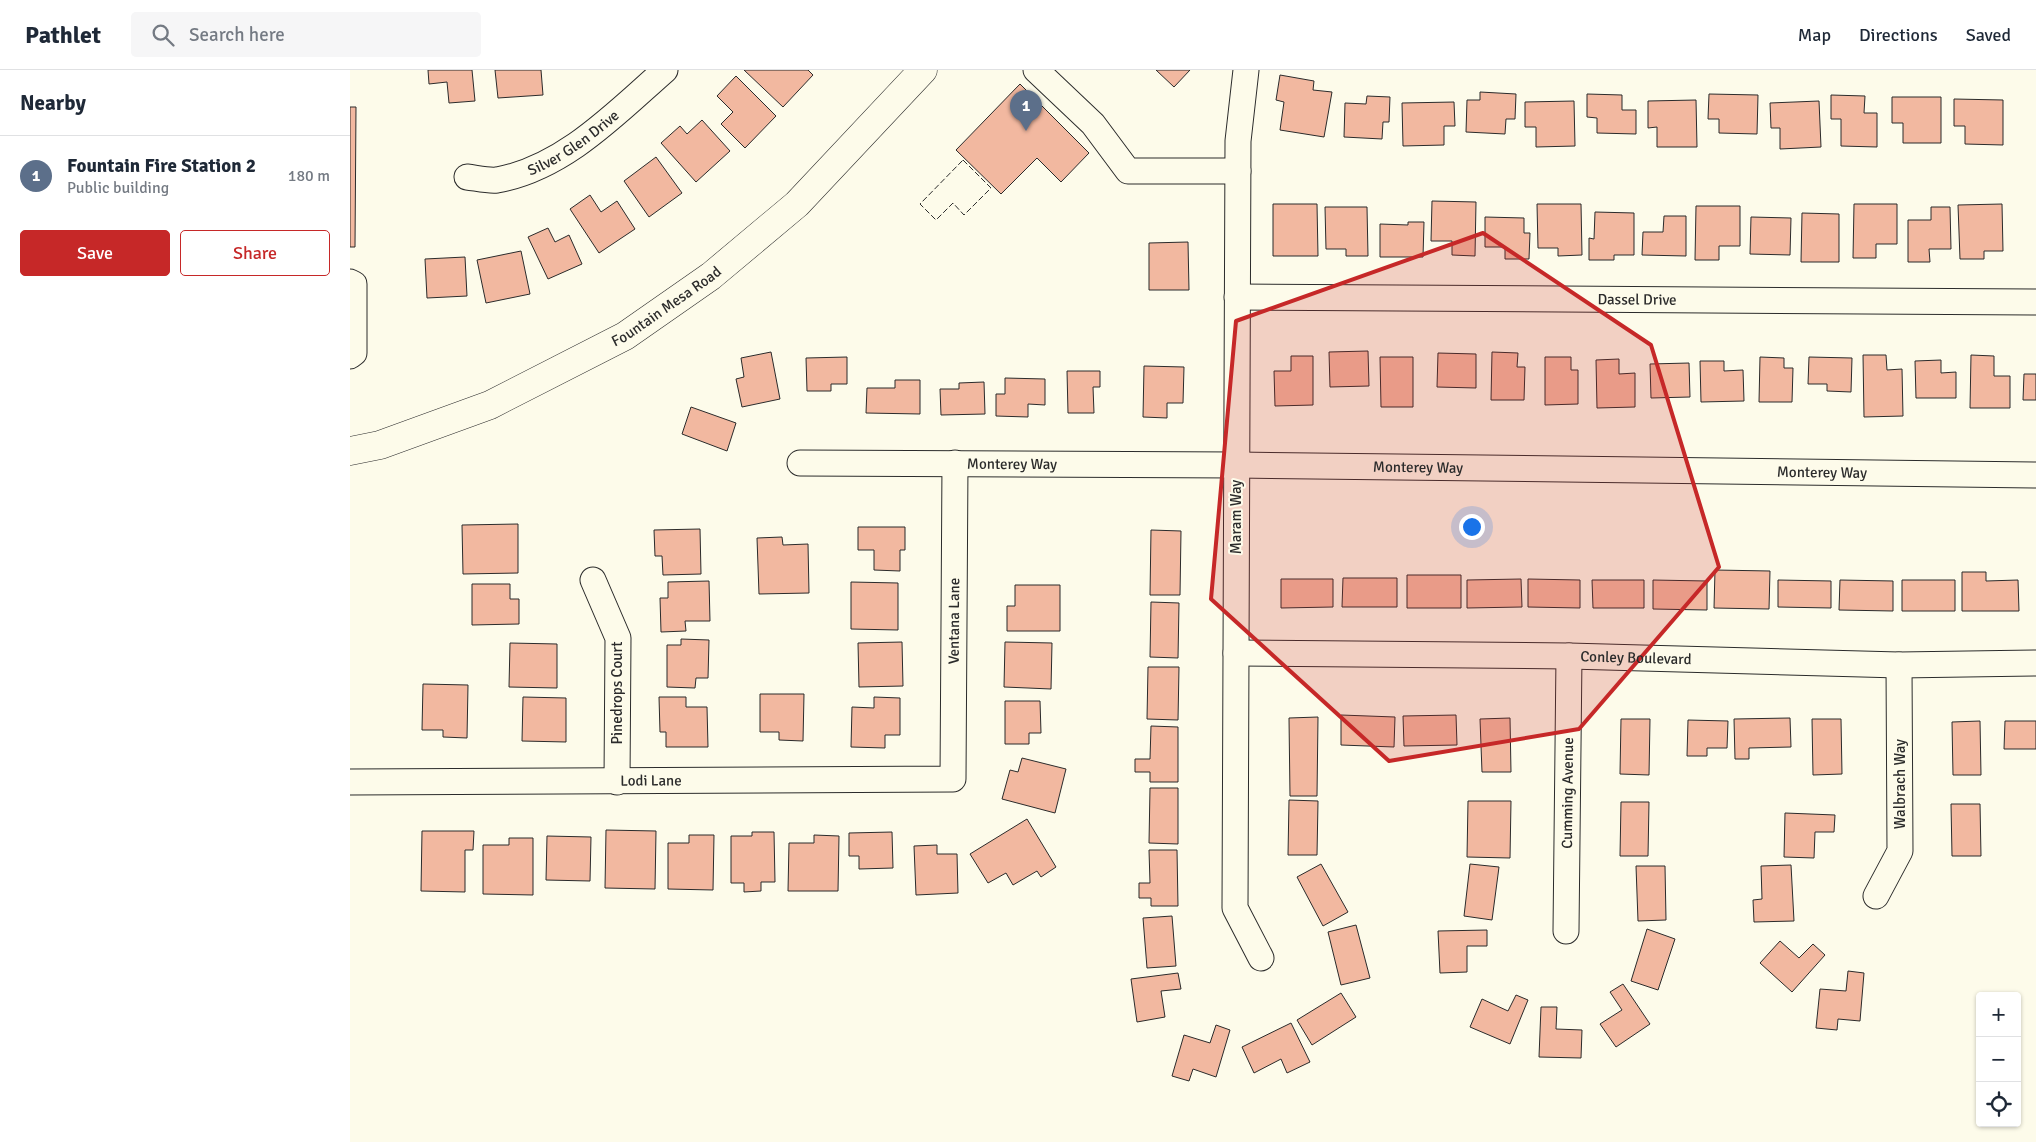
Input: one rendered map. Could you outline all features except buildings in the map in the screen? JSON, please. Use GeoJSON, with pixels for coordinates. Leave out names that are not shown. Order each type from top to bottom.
{"type":"FeatureCollection","features":[{"type":"Feature","properties":{"kind":"main road","name":"Fountain Mesa Road"},"geometry":{"type":"LineString","coordinates":[[350,451],[380,445],[490,405],[625,336],[711,276],[798,204],[923,70]]}},
{"type":"Feature","properties":{"kind":"street","name":"Silver Glen Drive"},"geometry":{"type":"LineString","coordinates":[[467,177],[495,180],[520,174],[558,157],[608,120],[664,70]]}},
{"type":"Feature","properties":{"kind":"street"},"geometry":{"type":"LineString","coordinates":[[1036,70],[1093,124],[1128,171],[1238,171]]}},
{"type":"Feature","properties":{"kind":"street","name":"Maram Way"},"geometry":{"type":"LineString","coordinates":[[1246,70],[1238,141],[1235,908],[1261,958]]}},
{"type":"Feature","properties":{"kind":"street"},"geometry":{"type":"LineString","coordinates":[[350,282],[354,284],[354,352],[350,356]]}},
{"type":"Feature","properties":{"kind":"street","name":"Dassel Drive"},"geometry":{"type":"LineString","coordinates":[[1237,297],[2036,302]]}},
{"type":"Feature","properties":{"kind":"street","name":"Monterey Way"},"geometry":{"type":"LineString","coordinates":[[800,463],[1236,465],[2036,475]]}},
{"type":"Feature","properties":{"kind":"street","name":"Ventana Lane"},"geometry":{"type":"LineString","coordinates":[[952,779],[955,463]]}},
{"type":"Feature","properties":{"kind":"street","name":"Pinedrops Court"},"geometry":{"type":"LineString","coordinates":[[593,580],[618,638],[617,782]]}},
{"type":"Feature","properties":{"kind":"street","name":"Conley Boulevard"},"geometry":{"type":"LineString","coordinates":[[1236,653],[1569,656],[1899,665],[2036,663]]}},
{"type":"Feature","properties":{"kind":"street","name":"Cumming Avenue"},"geometry":{"type":"LineString","coordinates":[[1566,931],[1569,656]]}},
{"type":"Feature","properties":{"kind":"street","name":"Walbrach Way"},"geometry":{"type":"LineString","coordinates":[[1876,896],[1900,851],[1899,665]]}},
{"type":"Feature","properties":{"kind":"street","name":"Lodi Lane"},"geometry":{"type":"LineString","coordinates":[[350,782],[952,779]]}},
{"type":"Feature","properties":{"kind":"highlighted area"},"geometry":{"type":"Polygon","coordinates":[[[1483,233],[1651,345],[1719,567],[1579,729],[1389,761],[1211,599],[1236,321],[1483,233]]]}},
{"type":"Feature","properties":{"kind":"fence"},"geometry":{"type":"LineString","coordinates":[[963,160],[991,188],[964,215],[953,203],[936,220],[920,204],[963,160]]}},
{"type":"Feature","properties":{"kind":"place","name":"Fountain Fire Station 2"},"geometry":{"type":"Point","coordinates":[1026,131]}}]}
